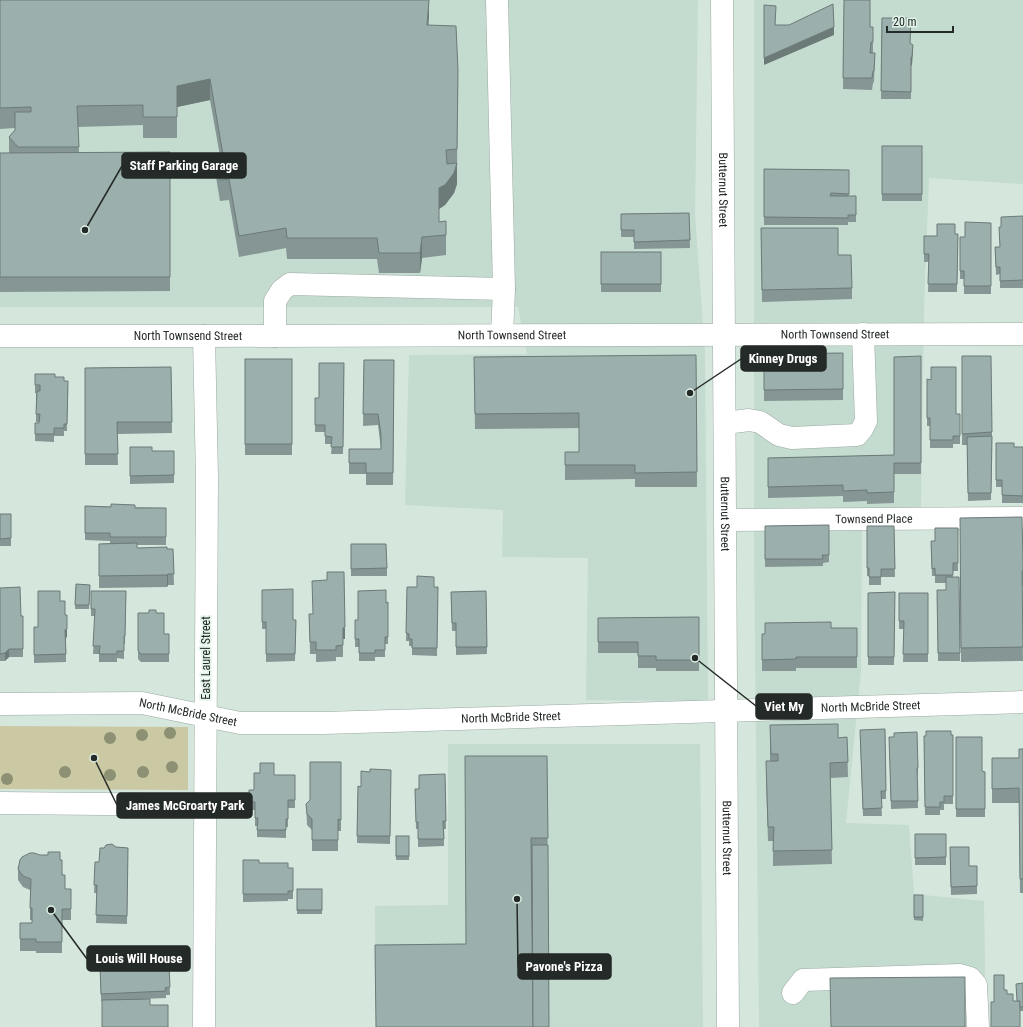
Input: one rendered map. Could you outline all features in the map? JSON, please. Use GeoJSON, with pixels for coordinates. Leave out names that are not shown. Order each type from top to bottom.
{"type":"FeatureCollection","features":[{"type":"Feature","properties":{"kind":"street"},"geometry":{"type":"LineString","coordinates":[[497,0],[504,289],[502,335]]}},
{"type":"Feature","properties":{"kind":"street","name":"Butternut Street"},"geometry":{"type":"LineString","coordinates":[[722,0],[728,1027]]}},
{"type":"Feature","properties":{"kind":"street"},"geometry":{"type":"LineString","coordinates":[[275,336],[275,301],[282,290],[290,284],[504,289]]}},
{"type":"Feature","properties":{"kind":"street"},"geometry":{"type":"LineString","coordinates":[[725,423],[749,420],[760,422],[778,435],[792,438],[857,434],[862,429],[866,421],[863,334]]}},
{"type":"Feature","properties":{"kind":"street","name":"North Townsend Street"},"geometry":{"type":"LineString","coordinates":[[0,336],[1023,334]]}},
{"type":"Feature","properties":{"kind":"street","name":"East Laurel Street"},"geometry":{"type":"LineString","coordinates":[[204,336],[206,478],[204,1027]]}},
{"type":"Feature","properties":{"kind":"street","name":"Townsend Place"},"geometry":{"type":"LineString","coordinates":[[726,520],[1023,518]]}},
{"type":"Feature","properties":{"kind":"street","name":"North McBride Street"},"geometry":{"type":"LineString","coordinates":[[0,704],[142,703],[240,723],[323,723],[1023,702]]}},
{"type":"Feature","properties":{"kind":"street"},"geometry":{"type":"LineString","coordinates":[[0,803],[205,805]]}},
{"type":"Feature","properties":{"kind":"street"},"geometry":{"type":"LineString","coordinates":[[793,993],[803,980],[960,974],[970,978],[976,985],[978,1027]]}},
{"type":"Feature","properties":{"kind":"shaded area"},"geometry":{"type":"Polygon","coordinates":[[[0,0],[698,0],[695,215],[705,352],[708,701],[586,700],[588,558],[502,557],[503,510],[405,505],[409,355],[527,354],[518,307],[0,307],[0,0]]]}},
{"type":"Feature","properties":{"kind":"shaded area"},"geometry":{"type":"Polygon","coordinates":[[[754,0],[1023,0],[1023,184],[929,178],[924,309],[921,508],[862,511],[861,670],[846,823],[909,825],[914,894],[984,901],[984,1027],[759,1027],[754,543],[754,0]]]}},
{"type":"Feature","properties":{"kind":"shaded area"},"geometry":{"type":"Polygon","coordinates":[[[0,726],[188,727],[188,790],[0,789],[0,726]]]}},
{"type":"Feature","properties":{"kind":"shaded area"},"geometry":{"type":"Polygon","coordinates":[[[448,744],[700,744],[703,1027],[376,1027],[375,906],[448,905],[448,744]]]}},
{"type":"Feature","properties":{"kind":"building"},"geometry":{"type":"Polygon","coordinates":[[[0,0],[429,0],[427,25],[456,26],[458,70],[457,149],[446,150],[447,164],[457,163],[454,173],[445,185],[439,188],[439,222],[446,221],[446,235],[422,237],[420,253],[379,253],[377,238],[287,238],[286,228],[239,236],[229,179],[220,180],[216,156],[223,155],[210,79],[177,86],[177,117],[143,117],[143,105],[77,106],[79,147],[18,147],[9,137],[15,130],[15,112],[31,112],[31,107],[0,108],[0,0]]]}},
{"type":"Feature","properties":{"kind":"building"},"geometry":{"type":"Polygon","coordinates":[[[844,0],[870,0],[870,27],[873,27],[873,42],[871,42],[870,53],[875,53],[872,78],[843,78],[844,0]]]}},
{"type":"Feature","properties":{"kind":"building"},"geometry":{"type":"Polygon","coordinates":[[[833,4],[834,27],[764,58],[764,5],[776,6],[775,25],[789,25],[833,4]]]}},
{"type":"Feature","properties":{"kind":"building"},"geometry":{"type":"Polygon","coordinates":[[[882,18],[911,18],[910,43],[913,45],[911,58],[911,92],[881,91],[882,18]]]}},
{"type":"Feature","properties":{"kind":"building"},"geometry":{"type":"Polygon","coordinates":[[[882,146],[922,146],[922,194],[882,194],[882,146]]]}},
{"type":"Feature","properties":{"kind":"building"},"geometry":{"type":"Polygon","coordinates":[[[170,152],[170,277],[0,277],[0,153],[170,152]]]}},
{"type":"Feature","properties":{"kind":"building"},"geometry":{"type":"Polygon","coordinates":[[[764,169],[849,170],[849,194],[831,193],[830,196],[856,196],[856,215],[848,215],[848,218],[764,217],[764,169]]]}},
{"type":"Feature","properties":{"kind":"building"},"geometry":{"type":"Polygon","coordinates":[[[689,213],[690,240],[634,242],[634,230],[621,230],[621,214],[689,213]]]}},
{"type":"Feature","properties":{"kind":"building"},"geometry":{"type":"Polygon","coordinates":[[[1023,216],[1023,280],[1000,281],[1000,267],[996,267],[995,247],[1000,247],[999,227],[1001,227],[1001,217],[1023,216]]]}},
{"type":"Feature","properties":{"kind":"building"},"geometry":{"type":"Polygon","coordinates":[[[965,222],[991,223],[991,286],[964,286],[964,271],[960,271],[960,237],[965,237],[965,222]]]}},
{"type":"Feature","properties":{"kind":"building"},"geometry":{"type":"Polygon","coordinates":[[[937,224],[955,224],[955,234],[958,234],[957,284],[928,284],[929,254],[924,254],[924,236],[937,236],[937,224]]]}},
{"type":"Feature","properties":{"kind":"building"},"geometry":{"type":"Polygon","coordinates":[[[761,228],[838,228],[838,255],[851,255],[852,288],[762,290],[761,228]]]}},
{"type":"Feature","properties":{"kind":"building"},"geometry":{"type":"Polygon","coordinates":[[[601,252],[661,252],[661,284],[601,284],[601,252]]]}},
{"type":"Feature","properties":{"kind":"building"},"geometry":{"type":"Polygon","coordinates":[[[843,353],[843,389],[764,390],[764,354],[843,353]]]}},
{"type":"Feature","properties":{"kind":"building"},"geometry":{"type":"Polygon","coordinates":[[[696,355],[697,472],[635,473],[635,465],[565,465],[565,452],[579,452],[579,413],[475,414],[474,357],[696,355]]]}},
{"type":"Feature","properties":{"kind":"building"},"geometry":{"type":"Polygon","coordinates":[[[921,356],[921,463],[894,463],[894,492],[867,493],[867,490],[843,491],[843,485],[768,487],[768,458],[894,455],[894,357],[921,356]]]}},
{"type":"Feature","properties":{"kind":"building"},"geometry":{"type":"Polygon","coordinates":[[[962,356],[991,356],[992,432],[962,434],[962,356]]]}},
{"type":"Feature","properties":{"kind":"building"},"geometry":{"type":"Polygon","coordinates":[[[245,359],[292,359],[292,444],[245,444],[245,359]]]}},
{"type":"Feature","properties":{"kind":"building"},"geometry":{"type":"Polygon","coordinates":[[[364,360],[394,360],[393,473],[366,473],[366,463],[349,463],[349,449],[381,449],[378,414],[363,414],[364,360]]]}},
{"type":"Feature","properties":{"kind":"building"},"geometry":{"type":"Polygon","coordinates":[[[319,363],[344,363],[343,447],[331,447],[332,437],[325,436],[325,425],[315,425],[315,398],[319,398],[319,363]]]}},
{"type":"Feature","properties":{"kind":"building"},"geometry":{"type":"Polygon","coordinates":[[[171,367],[172,422],[117,422],[118,454],[85,454],[85,368],[171,367]]]}},
{"type":"Feature","properties":{"kind":"building"},"geometry":{"type":"Polygon","coordinates":[[[931,367],[956,367],[956,414],[960,414],[960,436],[953,436],[953,440],[930,440],[930,418],[927,418],[927,379],[931,380],[931,367]]]}},
{"type":"Feature","properties":{"kind":"building"},"geometry":{"type":"Polygon","coordinates":[[[35,374],[55,374],[55,377],[64,377],[64,381],[68,381],[67,424],[64,424],[64,428],[54,428],[54,434],[35,434],[35,423],[39,423],[40,414],[36,414],[37,391],[40,391],[40,385],[35,385],[35,374]]]}},
{"type":"Feature","properties":{"kind":"building"},"geometry":{"type":"Polygon","coordinates":[[[992,436],[991,493],[968,493],[967,437],[992,436]]]}},
{"type":"Feature","properties":{"kind":"building"},"geometry":{"type":"Polygon","coordinates":[[[996,443],[1014,443],[1014,447],[1023,447],[1023,496],[1002,495],[1002,480],[996,480],[996,443]]]}},
{"type":"Feature","properties":{"kind":"building"},"geometry":{"type":"Polygon","coordinates":[[[130,447],[152,447],[152,451],[174,451],[174,475],[130,476],[130,447]]]}},
{"type":"Feature","properties":{"kind":"building"},"geometry":{"type":"Polygon","coordinates":[[[111,504],[135,505],[135,508],[166,508],[166,537],[110,537],[110,533],[85,533],[85,506],[111,507],[111,504]]]}},
{"type":"Feature","properties":{"kind":"building"},"geometry":{"type":"Polygon","coordinates":[[[0,514],[11,514],[11,538],[0,539],[0,514]]]}},
{"type":"Feature","properties":{"kind":"building"},"geometry":{"type":"Polygon","coordinates":[[[1022,517],[1023,647],[961,648],[960,518],[1022,517]]]}},
{"type":"Feature","properties":{"kind":"building"},"geometry":{"type":"Polygon","coordinates":[[[829,525],[829,555],[822,555],[823,559],[765,559],[765,526],[829,525]]]}},
{"type":"Feature","properties":{"kind":"building"},"geometry":{"type":"Polygon","coordinates":[[[867,526],[894,526],[895,569],[881,569],[881,577],[869,577],[869,568],[867,568],[867,526]]]}},
{"type":"Feature","properties":{"kind":"building"},"geometry":{"type":"Polygon","coordinates":[[[935,528],[958,528],[958,563],[953,563],[953,575],[935,575],[935,568],[932,569],[931,541],[935,541],[935,528]]]}},
{"type":"Feature","properties":{"kind":"building"},"geometry":{"type":"Polygon","coordinates":[[[137,543],[137,548],[167,547],[167,549],[173,549],[174,574],[99,576],[99,544],[137,543]]]}},
{"type":"Feature","properties":{"kind":"building"},"geometry":{"type":"Polygon","coordinates":[[[351,544],[386,544],[387,568],[351,569],[351,544]]]}},
{"type":"Feature","properties":{"kind":"building"},"geometry":{"type":"Polygon","coordinates":[[[327,572],[344,572],[345,627],[343,628],[343,645],[336,646],[336,650],[316,650],[316,642],[310,642],[309,614],[313,614],[312,581],[327,580],[327,572]]]}},
{"type":"Feature","properties":{"kind":"building"},"geometry":{"type":"Polygon","coordinates":[[[417,576],[434,577],[434,587],[438,587],[437,648],[412,648],[412,639],[409,639],[409,634],[406,633],[407,587],[417,587],[417,576]]]}},
{"type":"Feature","properties":{"kind":"building"},"geometry":{"type":"Polygon","coordinates":[[[946,577],[959,577],[960,653],[938,653],[937,590],[946,590],[946,577]]]}},
{"type":"Feature","properties":{"kind":"building"},"geometry":{"type":"Polygon","coordinates":[[[76,584],[90,585],[89,605],[75,605],[76,584]]]}},
{"type":"Feature","properties":{"kind":"building"},"geometry":{"type":"Polygon","coordinates":[[[20,587],[21,616],[23,616],[23,649],[9,649],[5,653],[0,654],[0,588],[20,587]]]}},
{"type":"Feature","properties":{"kind":"building"},"geometry":{"type":"Polygon","coordinates":[[[293,589],[293,620],[296,620],[295,654],[266,654],[266,622],[262,622],[262,590],[293,589]]]}},
{"type":"Feature","properties":{"kind":"building"},"geometry":{"type":"Polygon","coordinates":[[[386,590],[386,603],[388,602],[388,637],[385,637],[385,650],[375,650],[375,653],[359,653],[359,639],[355,639],[355,620],[358,620],[358,591],[386,590]]]}},
{"type":"Feature","properties":{"kind":"building"},"geometry":{"type":"Polygon","coordinates":[[[38,591],[60,591],[60,601],[65,601],[65,615],[67,615],[67,629],[65,630],[66,654],[34,655],[34,627],[38,627],[38,591]]]}},
{"type":"Feature","properties":{"kind":"building"},"geometry":{"type":"Polygon","coordinates":[[[91,591],[126,591],[124,651],[117,651],[117,654],[99,654],[100,646],[93,646],[95,609],[91,609],[91,591]]]}},
{"type":"Feature","properties":{"kind":"building"},"geometry":{"type":"Polygon","coordinates":[[[486,591],[487,647],[456,647],[456,623],[452,623],[451,592],[486,591]]]}},
{"type":"Feature","properties":{"kind":"building"},"geometry":{"type":"Polygon","coordinates":[[[895,592],[894,657],[868,657],[868,593],[895,592]]]}},
{"type":"Feature","properties":{"kind":"building"},"geometry":{"type":"Polygon","coordinates":[[[899,593],[928,593],[928,654],[903,654],[904,621],[899,621],[899,593]]]}},
{"type":"Feature","properties":{"kind":"building"},"geometry":{"type":"Polygon","coordinates":[[[149,610],[156,610],[156,613],[164,613],[164,634],[169,634],[169,654],[141,654],[138,651],[138,613],[149,613],[149,610]]]}},
{"type":"Feature","properties":{"kind":"building"},"geometry":{"type":"Polygon","coordinates":[[[699,617],[699,660],[656,660],[656,656],[638,656],[638,642],[598,642],[598,618],[699,617]]]}},
{"type":"Feature","properties":{"kind":"building"},"geometry":{"type":"Polygon","coordinates":[[[831,622],[831,628],[857,628],[857,657],[796,657],[796,659],[762,660],[762,634],[765,634],[765,623],[831,622]]]}},
{"type":"Feature","properties":{"kind":"building"},"geometry":{"type":"Polygon","coordinates":[[[838,724],[838,738],[847,737],[848,762],[830,763],[832,850],[773,851],[774,827],[768,827],[766,761],[778,761],[778,754],[771,754],[770,725],[838,724]]]}},
{"type":"Feature","properties":{"kind":"building"},"geometry":{"type":"Polygon","coordinates":[[[885,729],[886,791],[881,791],[882,808],[863,809],[860,730],[885,729]]]}},
{"type":"Feature","properties":{"kind":"building"},"geometry":{"type":"Polygon","coordinates":[[[926,731],[951,731],[951,735],[953,735],[953,796],[944,796],[944,802],[940,802],[940,807],[925,807],[924,736],[926,736],[926,731]]]}},
{"type":"Feature","properties":{"kind":"building"},"geometry":{"type":"Polygon","coordinates":[[[917,732],[918,801],[891,801],[889,737],[894,737],[894,733],[917,732]]]}},
{"type":"Feature","properties":{"kind":"building"},"geometry":{"type":"Polygon","coordinates":[[[956,737],[982,737],[982,771],[985,772],[985,809],[956,809],[956,737]]]}},
{"type":"Feature","properties":{"kind":"building"},"geometry":{"type":"Polygon","coordinates":[[[1019,749],[1023,749],[1023,879],[1020,879],[1019,788],[992,789],[992,758],[1019,758],[1019,749]]]}},
{"type":"Feature","properties":{"kind":"building"},"geometry":{"type":"Polygon","coordinates":[[[465,756],[547,756],[548,838],[531,838],[533,1027],[376,1027],[375,945],[466,944],[465,756]]]}},
{"type":"Feature","properties":{"kind":"building"},"geometry":{"type":"Polygon","coordinates":[[[310,762],[341,762],[341,820],[338,819],[338,840],[312,840],[312,819],[307,814],[306,804],[310,800],[310,762]]]}},
{"type":"Feature","properties":{"kind":"building"},"geometry":{"type":"Polygon","coordinates":[[[260,763],[274,763],[274,775],[295,775],[295,800],[288,800],[288,819],[286,819],[286,830],[257,830],[258,818],[255,818],[255,802],[249,802],[249,790],[254,790],[254,773],[260,773],[260,763]]]}},
{"type":"Feature","properties":{"kind":"building"},"geometry":{"type":"Polygon","coordinates":[[[370,769],[391,770],[390,836],[357,836],[358,786],[361,787],[361,771],[370,772],[370,769]]]}},
{"type":"Feature","properties":{"kind":"building"},"geometry":{"type":"Polygon","coordinates":[[[445,774],[446,821],[443,821],[444,839],[418,839],[415,789],[419,789],[419,775],[445,774]]]}},
{"type":"Feature","properties":{"kind":"building"},"geometry":{"type":"Polygon","coordinates":[[[915,834],[946,834],[946,857],[915,858],[915,834]]]}},
{"type":"Feature","properties":{"kind":"building"},"geometry":{"type":"Polygon","coordinates":[[[396,836],[409,836],[409,856],[396,856],[396,836]]]}},
{"type":"Feature","properties":{"kind":"building"},"geometry":{"type":"Polygon","coordinates":[[[112,844],[116,847],[128,848],[127,916],[96,915],[97,885],[94,885],[95,862],[99,862],[100,848],[104,848],[106,845],[112,844]]]}},
{"type":"Feature","properties":{"kind":"building"},"geometry":{"type":"Polygon","coordinates":[[[532,845],[548,845],[549,1027],[533,1027],[532,845]]]}},
{"type":"Feature","properties":{"kind":"building"},"geometry":{"type":"Polygon","coordinates":[[[950,847],[969,847],[969,866],[977,866],[977,886],[951,887],[950,847]]]}},
{"type":"Feature","properties":{"kind":"building"},"geometry":{"type":"Polygon","coordinates":[[[48,852],[60,852],[60,860],[62,860],[62,875],[65,875],[65,889],[71,889],[71,909],[62,909],[62,942],[36,942],[36,939],[20,939],[20,923],[32,923],[32,908],[30,908],[31,879],[23,876],[18,869],[20,860],[22,857],[30,853],[48,855],[48,852]]]}},
{"type":"Feature","properties":{"kind":"building"},"geometry":{"type":"Polygon","coordinates":[[[243,860],[259,860],[259,863],[288,863],[288,868],[293,868],[293,891],[288,891],[288,894],[243,894],[243,860]]]}},
{"type":"Feature","properties":{"kind":"building"},"geometry":{"type":"Polygon","coordinates":[[[297,889],[322,889],[322,910],[297,910],[297,889]]]}},
{"type":"Feature","properties":{"kind":"building"},"geometry":{"type":"Polygon","coordinates":[[[914,895],[923,895],[923,917],[914,917],[914,895]]]}},
{"type":"Feature","properties":{"kind":"building"},"geometry":{"type":"Polygon","coordinates":[[[166,962],[166,965],[169,965],[170,987],[165,988],[166,991],[101,994],[100,965],[166,962]]]}},
{"type":"Feature","properties":{"kind":"building"},"geometry":{"type":"Polygon","coordinates":[[[994,975],[1004,975],[1004,990],[1007,990],[1007,994],[1013,994],[1013,1001],[1020,1001],[1020,1027],[991,1027],[991,1002],[994,1002],[994,975]]]}},
{"type":"Feature","properties":{"kind":"building"},"geometry":{"type":"Polygon","coordinates":[[[965,977],[965,1027],[831,1027],[830,978],[965,977]]]}},
{"type":"Feature","properties":{"kind":"building"},"geometry":{"type":"Polygon","coordinates":[[[1023,983],[1023,1007],[1020,1007],[1020,1001],[1017,1001],[1016,984],[1023,983]]]}},
{"type":"Feature","properties":{"kind":"building"},"geometry":{"type":"Polygon","coordinates":[[[150,999],[150,1005],[168,1005],[168,1027],[102,1027],[102,1000],[150,999]]]}},
{"type":"Feature","properties":{"kind":"place","name":"Staff Parking Garage"},"geometry":{"type":"Point","coordinates":[85,230]}},
{"type":"Feature","properties":{"kind":"place","name":"Kinney Drugs"},"geometry":{"type":"Point","coordinates":[690,393]}},
{"type":"Feature","properties":{"kind":"place","name":"Viet My"},"geometry":{"type":"Point","coordinates":[695,658]}},
{"type":"Feature","properties":{"kind":"place","name":"James McGroarty Park"},"geometry":{"type":"Point","coordinates":[94,758]}},
{"type":"Feature","properties":{"kind":"place","name":"Pavone's Pizza"},"geometry":{"type":"Point","coordinates":[517,899]}},
{"type":"Feature","properties":{"kind":"place","name":"Louis Will House"},"geometry":{"type":"Point","coordinates":[51,910]}}]}
